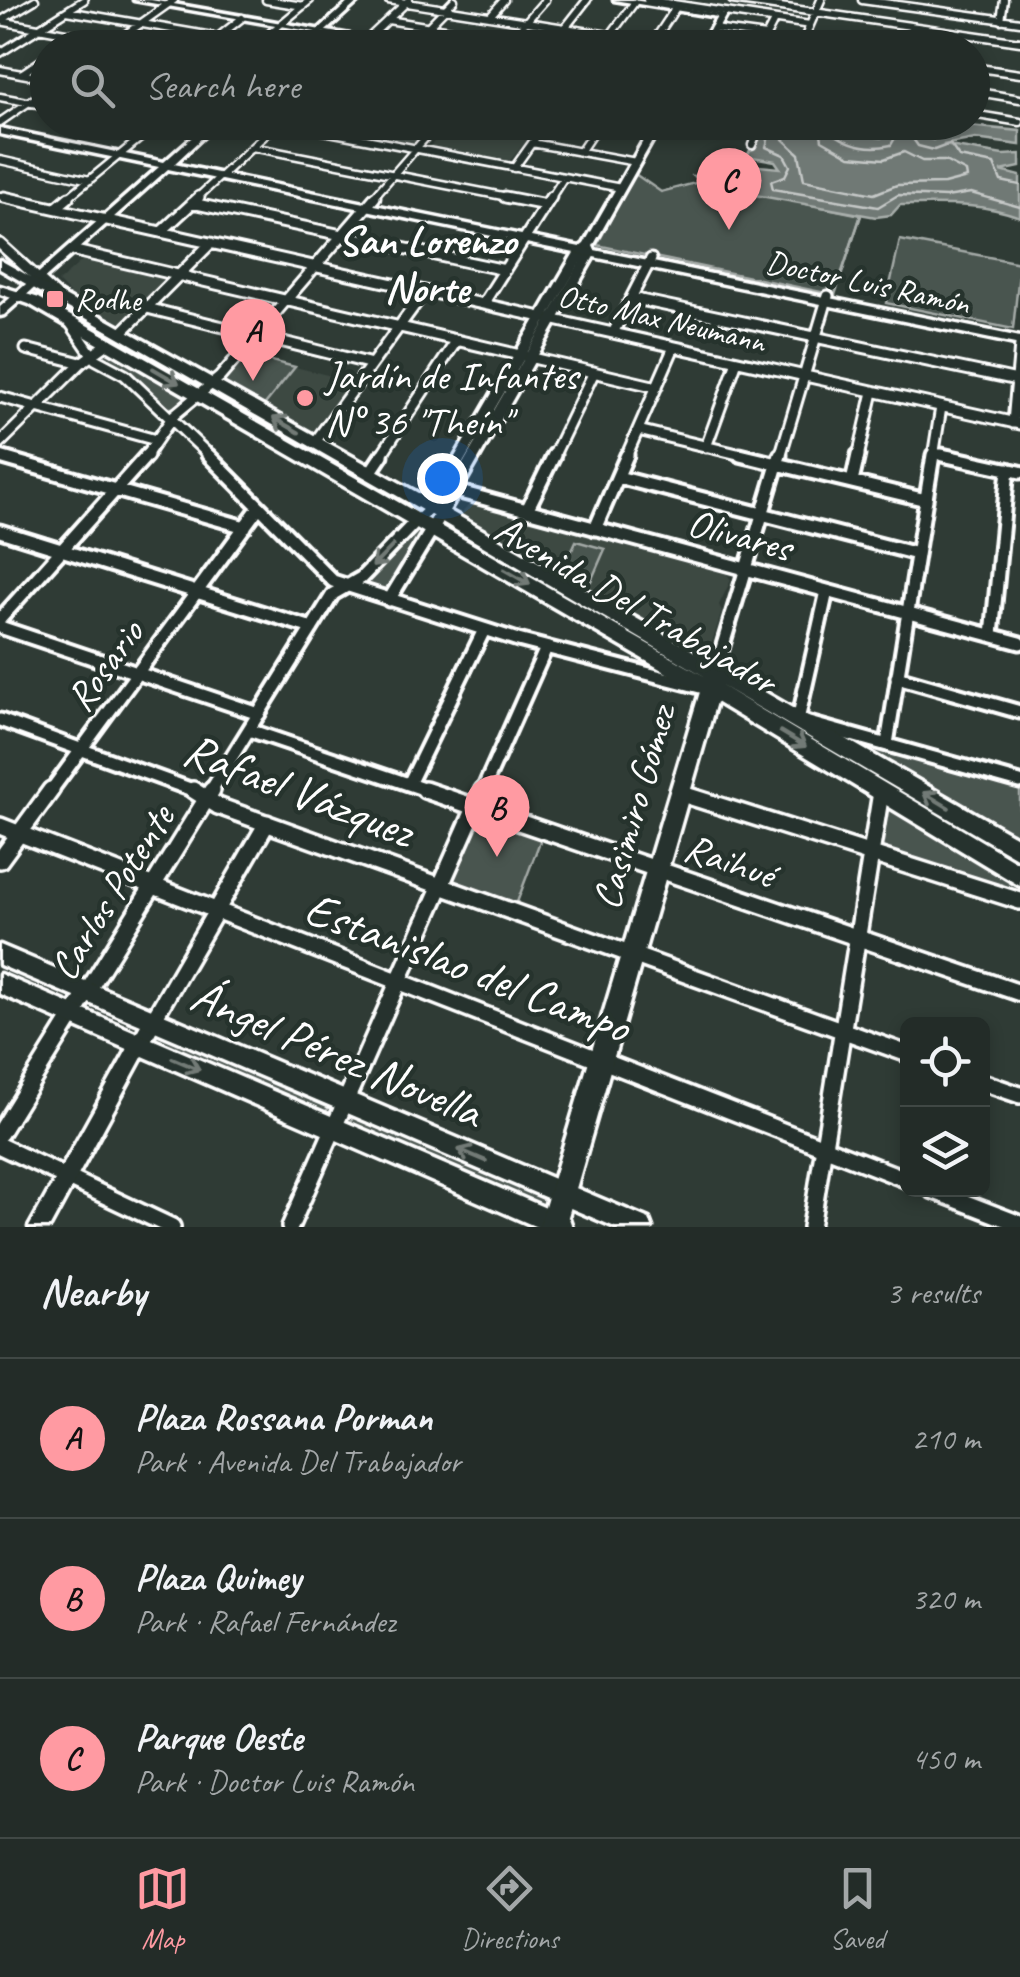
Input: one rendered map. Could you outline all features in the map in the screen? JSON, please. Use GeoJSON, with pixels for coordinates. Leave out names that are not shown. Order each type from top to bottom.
{"type":"FeatureCollection","features":[{"type":"Feature","properties":{"kind":"main road"},"geometry":{"type":"LineString","coordinates":[[325,30],[359,0]]}},
{"type":"Feature","properties":{"kind":"main road","name":"Doctor Luis Ramón"},"geometry":{"type":"LineString","coordinates":[[0,126],[30,133]]}},
{"type":"Feature","properties":{"kind":"main road","name":"Doctor Luis Ramón"},"geometry":{"type":"LineString","coordinates":[[64,140],[1020,340]]}},
{"type":"Feature","properties":{"kind":"main road"},"geometry":{"type":"LineString","coordinates":[[37,281],[199,140]]}},
{"type":"Feature","properties":{"kind":"main road"},"geometry":{"type":"LineString","coordinates":[[0,313],[7,293],[37,281],[108,220]]}},
{"type":"Feature","properties":{"kind":"main road","name":"Avenida Del Trabajador"},"geometry":{"type":"LineString","coordinates":[[2,252],[115,338],[196,392],[430,518],[712,680],[881,792],[1020,876]]}},
{"type":"Feature","properties":{"kind":"main road","name":"Avenida Del Trabajador"},"geometry":{"type":"LineString","coordinates":[[7,293],[212,384],[370,473],[430,518]]}},
{"type":"Feature","properties":{"kind":"main road","name":"Avenida Del Trabajador"},"geometry":{"type":"LineString","coordinates":[[712,680],[798,720],[1020,850]]}},
{"type":"Feature","properties":{"kind":"main road","name":"Casimiro Gómez"},"geometry":{"type":"LineString","coordinates":[[556,1225],[600,1060],[712,680]]}},
{"type":"Feature","properties":{"kind":"main road","name":"Ángel Pérez Novella"},"geometry":{"type":"LineString","coordinates":[[0,955],[641,1227]]}},
{"type":"Feature","properties":{"kind":"main road","name":"Ángel Pérez Novella"},"geometry":{"type":"LineString","coordinates":[[0,984],[556,1225]]}},
{"type":"Feature","properties":{"kind":"street"},"geometry":{"type":"LineString","coordinates":[[0,21],[35,0]]}},
{"type":"Feature","properties":{"kind":"street"},"geometry":{"type":"LineString","coordinates":[[36,30],[84,0]]}},
{"type":"Feature","properties":{"kind":"street"},"geometry":{"type":"LineString","coordinates":[[138,0],[170,2],[318,30]]}},
{"type":"Feature","properties":{"kind":"street"},"geometry":{"type":"LineString","coordinates":[[266,0],[303,6]]}},
{"type":"Feature","properties":{"kind":"street"},"geometry":{"type":"LineString","coordinates":[[274,30],[310,0]]}},
{"type":"Feature","properties":{"kind":"street"},"geometry":{"type":"LineString","coordinates":[[388,0],[578,30]]}},
{"type":"Feature","properties":{"kind":"street"},"geometry":{"type":"LineString","coordinates":[[424,30],[454,0]]}},
{"type":"Feature","properties":{"kind":"street"},"geometry":{"type":"LineString","coordinates":[[490,16],[504,0]]}},
{"type":"Feature","properties":{"kind":"street"},"geometry":{"type":"LineString","coordinates":[[519,30],[545,0]]}},
{"type":"Feature","properties":{"kind":"street"},"geometry":{"type":"LineString","coordinates":[[565,28],[586,0]]}},
{"type":"Feature","properties":{"kind":"street"},"geometry":{"type":"LineString","coordinates":[[618,0],[809,27]]}},
{"type":"Feature","properties":{"kind":"street"},"geometry":{"type":"LineString","coordinates":[[647,0],[809,27]]}},
{"type":"Feature","properties":{"kind":"street"},"geometry":{"type":"LineString","coordinates":[[727,30],[714,28],[731,0],[934,30]]}},
{"type":"Feature","properties":{"kind":"street"},"geometry":{"type":"LineString","coordinates":[[808,30],[821,0]]}},
{"type":"Feature","properties":{"kind":"street"},"geometry":{"type":"LineString","coordinates":[[862,0],[913,4],[1020,22]]}},
{"type":"Feature","properties":{"kind":"street"},"geometry":{"type":"LineString","coordinates":[[957,14],[960,0]]}},
{"type":"Feature","properties":{"kind":"street"},"geometry":{"type":"LineString","coordinates":[[1001,20],[1004,0]]}},
{"type":"Feature","properties":{"kind":"street"},"geometry":{"type":"LineString","coordinates":[[377,30],[407,1]]}},
{"type":"Feature","properties":{"kind":"street"},"geometry":{"type":"LineString","coordinates":[[131,30],[170,2]]}},
{"type":"Feature","properties":{"kind":"street"},"geometry":{"type":"LineString","coordinates":[[614,30],[634,2]]}},
{"type":"Feature","properties":{"kind":"street"},"geometry":{"type":"LineString","coordinates":[[906,26],[913,4]]}},
{"type":"Feature","properties":{"kind":"street"},"geometry":{"type":"LineString","coordinates":[[661,30],[675,8]]}},
{"type":"Feature","properties":{"kind":"street"},"geometry":{"type":"LineString","coordinates":[[67,10],[182,30]]}},
{"type":"Feature","properties":{"kind":"street"},"geometry":{"type":"LineString","coordinates":[[226,30],[242,18]]}},
{"type":"Feature","properties":{"kind":"street"},"geometry":{"type":"LineString","coordinates":[[388,20],[451,30]]}},
{"type":"Feature","properties":{"kind":"street"},"geometry":{"type":"LineString","coordinates":[[0,21],[50,30]]}},
{"type":"Feature","properties":{"kind":"street"},"geometry":{"type":"LineString","coordinates":[[769,30],[773,23]]}},
{"type":"Feature","properties":{"kind":"street"},"geometry":{"type":"LineString","coordinates":[[0,54],[30,34]]}},
{"type":"Feature","properties":{"kind":"street"},"geometry":{"type":"LineString","coordinates":[[990,38],[1020,42]]}},
{"type":"Feature","properties":{"kind":"street"},"geometry":{"type":"LineString","coordinates":[[21,74],[30,68]]}},
{"type":"Feature","properties":{"kind":"street"},"geometry":{"type":"LineString","coordinates":[[990,69],[1020,74]]}},
{"type":"Feature","properties":{"kind":"street"},"geometry":{"type":"LineString","coordinates":[[0,70],[30,75]]}},
{"type":"Feature","properties":{"kind":"street"},"geometry":{"type":"LineString","coordinates":[[994,70],[990,94],[1020,99]]}},
{"type":"Feature","properties":{"kind":"street"},"geometry":{"type":"LineString","coordinates":[[0,97],[28,102]]}},
{"type":"Feature","properties":{"kind":"street"},"geometry":{"type":"LineString","coordinates":[[0,126],[28,102]]}},
{"type":"Feature","properties":{"kind":"street"},"geometry":{"type":"LineString","coordinates":[[990,117],[1020,122]]}},
{"type":"Feature","properties":{"kind":"street"},"geometry":{"type":"LineString","coordinates":[[56,208],[139,140]]}},
{"type":"Feature","properties":{"kind":"street"},"geometry":{"type":"LineString","coordinates":[[161,232],[260,140]]}},
{"type":"Feature","properties":{"kind":"street"},"geometry":{"type":"LineString","coordinates":[[370,140],[621,188]]}},
{"type":"Feature","properties":{"kind":"street"},"geometry":{"type":"LineString","coordinates":[[259,714],[0,623],[113,489],[124,481],[171,417],[196,392],[212,384],[424,140]]}},
{"type":"Feature","properties":{"kind":"street"},"geometry":{"type":"LineString","coordinates":[[514,168],[534,140]]}},
{"type":"Feature","properties":{"kind":"street"},"geometry":{"type":"LineString","coordinates":[[580,152],[588,140]]}},
{"type":"Feature","properties":{"kind":"street"},"geometry":{"type":"LineString","coordinates":[[388,600],[430,518],[649,140]]}},
{"type":"Feature","properties":{"kind":"street"},"geometry":{"type":"LineString","coordinates":[[752,145],[754,140]]}},
{"type":"Feature","properties":{"kind":"street"},"geometry":{"type":"LineString","coordinates":[[532,143],[636,162]]}},
{"type":"Feature","properties":{"kind":"street"},"geometry":{"type":"LineString","coordinates":[[252,147],[546,205]]}},
{"type":"Feature","properties":{"kind":"street"},"geometry":{"type":"LineString","coordinates":[[0,160],[90,180]]}},
{"type":"Feature","properties":{"kind":"street"},"geometry":{"type":"LineString","coordinates":[[483,304],[564,177]]}},
{"type":"Feature","properties":{"kind":"street","name":"Otto Max Neumann"},"geometry":{"type":"LineString","coordinates":[[0,196],[1016,424]]}},
{"type":"Feature","properties":{"kind":"street"},"geometry":{"type":"LineString","coordinates":[[192,203],[505,270]]}},
{"type":"Feature","properties":{"kind":"street"},"geometry":{"type":"LineString","coordinates":[[0,443],[211,243]]}},
{"type":"Feature","properties":{"kind":"street"},"geometry":{"type":"LineString","coordinates":[[76,251],[657,387]]}},
{"type":"Feature","properties":{"kind":"street"},"geometry":{"type":"LineString","coordinates":[[613,333],[649,262]]}},
{"type":"Feature","properties":{"kind":"street"},"geometry":{"type":"LineString","coordinates":[[315,442],[425,291]]}},
{"type":"Feature","properties":{"kind":"street"},"geometry":{"type":"LineString","coordinates":[[631,298],[1017,380]]}},
{"type":"Feature","properties":{"kind":"street","name":"Casimiro Gómez"},"geometry":{"type":"LineString","coordinates":[[712,680],[827,299]]}},
{"type":"Feature","properties":{"kind":"street"},"geometry":{"type":"LineString","coordinates":[[146,308],[372,364]]}},
{"type":"Feature","properties":{"kind":"street"},"geometry":{"type":"LineString","coordinates":[[68,320],[91,355],[128,377],[328,577],[345,587],[546,648],[712,680]]}},
{"type":"Feature","properties":{"kind":"street"},"geometry":{"type":"LineString","coordinates":[[370,473],[458,340]]}},
{"type":"Feature","properties":{"kind":"street"},"geometry":{"type":"LineString","coordinates":[[1016,424],[1020,340]]}},
{"type":"Feature","properties":{"kind":"street"},"geometry":{"type":"LineString","coordinates":[[596,529],[674,347]]}},
{"type":"Feature","properties":{"kind":"street"},"geometry":{"type":"LineString","coordinates":[[26,349],[81,363]]}},
{"type":"Feature","properties":{"kind":"street"},"geometry":{"type":"LineString","coordinates":[[706,447],[737,361]]}},
{"type":"Feature","properties":{"kind":"street"},"geometry":{"type":"LineString","coordinates":[[527,510],[594,372]]}},
{"type":"Feature","properties":{"kind":"street"},"geometry":{"type":"LineString","coordinates":[[852,482],[873,392]]}},
{"type":"Feature","properties":{"kind":"street"},"geometry":{"type":"LineString","coordinates":[[0,397],[156,440]]}},
{"type":"Feature","properties":{"kind":"street"},"geometry":{"type":"LineString","coordinates":[[886,744],[941,407]]}},
{"type":"Feature","properties":{"kind":"street"},"geometry":{"type":"LineString","coordinates":[[638,430],[926,500]]}},
{"type":"Feature","properties":{"kind":"street"},"geometry":{"type":"LineString","coordinates":[[934,452],[1014,471],[992,635]]}},
{"type":"Feature","properties":{"kind":"street"},"geometry":{"type":"LineString","coordinates":[[0,457],[245,527]]}},
{"type":"Feature","properties":{"kind":"street"},"geometry":{"type":"LineString","coordinates":[[618,478],[917,554]]}},
{"type":"Feature","properties":{"kind":"street","name":"Olivares"},"geometry":{"type":"LineString","coordinates":[[449,489],[1020,643]]}},
{"type":"Feature","properties":{"kind":"street","name":"Rosario"},"geometry":{"type":"LineString","coordinates":[[0,860],[259,507]]}},
{"type":"Feature","properties":{"kind":"street","name":"Carlos Potente"},"geometry":{"type":"LineString","coordinates":[[0,1133],[334,592],[364,575],[430,518]]}},
{"type":"Feature","properties":{"kind":"street"},"geometry":{"type":"LineString","coordinates":[[0,530],[312,628]]}},
{"type":"Feature","properties":{"kind":"street"},"geometry":{"type":"LineString","coordinates":[[827,591],[798,720],[1020,782]]}},
{"type":"Feature","properties":{"kind":"street"},"geometry":{"type":"LineString","coordinates":[[409,784],[484,630]]}},
{"type":"Feature","properties":{"kind":"street"},"geometry":{"type":"LineString","coordinates":[[290,1227],[546,648]]}},
{"type":"Feature","properties":{"kind":"street"},"geometry":{"type":"LineString","coordinates":[[898,677],[1020,712]]}},
{"type":"Feature","properties":{"kind":"street","name":"Rafael Vázquez"},"geometry":{"type":"LineString","coordinates":[[0,720],[196,791],[267,823],[900,1051]]}},
{"type":"Feature","properties":{"kind":"street","name":"Raihué"},"geometry":{"type":"LineString","coordinates":[[250,730],[1020,993]]}},
{"type":"Feature","properties":{"kind":"street"},"geometry":{"type":"LineString","coordinates":[[810,1227],[881,792]]}},
{"type":"Feature","properties":{"kind":"street"},"geometry":{"type":"LineString","coordinates":[[679,793],[1020,901]]}},
{"type":"Feature","properties":{"kind":"street"},"geometry":{"type":"LineString","coordinates":[[39,1227],[138,1044],[267,823]]}},
{"type":"Feature","properties":{"kind":"street","name":"Estanislao del Campo"},"geometry":{"type":"LineString","coordinates":[[0,826],[900,1177]]}},
{"type":"Feature","properties":{"kind":"street"},"geometry":{"type":"LineString","coordinates":[[990,1085],[1020,1095]]}},
{"type":"Feature","properties":{"kind":"street"},"geometry":{"type":"LineString","coordinates":[[0,1146],[168,1226]]}},
{"type":"Feature","properties":{"kind":"street"},"geometry":{"type":"LineString","coordinates":[[950,1197],[1020,1224]]}},
{"type":"Feature","properties":{"kind":"shaded area"},"geometry":{"type":"Polygon","coordinates":[[[376,140],[419,140],[413,146],[376,140]]]}},
{"type":"Feature","properties":{"kind":"shaded area"},"geometry":{"type":"Polygon","coordinates":[[[436,140],[527,140],[508,163],[430,146],[436,140]]]}},
{"type":"Feature","properties":{"kind":"shaded area"},"geometry":{"type":"Polygon","coordinates":[[[635,174],[661,192],[699,182],[861,215],[835,295],[597,245],[635,174]]]}},
{"type":"Feature","properties":{"kind":"shaded area"},"geometry":{"type":"Polygon","coordinates":[[[900,240],[1020,263],[1013,329],[886,303],[900,240]]]}},
{"type":"Feature","properties":{"kind":"shaded area"},"geometry":{"type":"Polygon","coordinates":[[[85,258],[165,277],[166,281],[125,321],[119,322],[71,295],[58,282],[85,258]]]}},
{"type":"Feature","properties":{"kind":"shaded area"},"geometry":{"type":"Polygon","coordinates":[[[108,347],[188,394],[175,408],[167,408],[128,373],[101,359],[100,352],[108,347]]]}},
{"type":"Feature","properties":{"kind":"shaded area"},"geometry":{"type":"Polygon","coordinates":[[[244,354],[295,367],[262,408],[222,383],[244,354]]]}},
{"type":"Feature","properties":{"kind":"shaded area","name":"Jardín de Infantes N° 36 \"Theín\""},"geometry":{"type":"Polygon","coordinates":[[[295,367],[352,381],[316,429],[309,431],[263,407],[295,367]]]}},
{"type":"Feature","properties":{"kind":"shaded area"},"geometry":{"type":"Polygon","coordinates":[[[470,503],[727,574],[731,580],[719,605],[722,611],[709,652],[703,655],[459,517],[470,503]]]}},
{"type":"Feature","properties":{"kind":"shaded area"},"geometry":{"type":"Polygon","coordinates":[[[416,526],[425,531],[392,587],[382,589],[364,583],[416,526]]]}},
{"type":"Feature","properties":{"kind":"shaded area"},"geometry":{"type":"Polygon","coordinates":[[[576,541],[605,549],[591,581],[562,573],[576,541]]]}},
{"type":"Feature","properties":{"kind":"shaded area"},"geometry":{"type":"Polygon","coordinates":[[[837,733],[1020,786],[1020,845],[838,738],[837,733]]]}},
{"type":"Feature","properties":{"kind":"shaded area"},"geometry":{"type":"Polygon","coordinates":[[[887,803],[1020,880],[1020,896],[881,851],[887,803]]]}},
{"type":"Feature","properties":{"kind":"shaded area"},"geometry":{"type":"Polygon","coordinates":[[[480,818],[542,836],[516,905],[458,885],[452,878],[480,818]]]}},
{"type":"Feature","properties":{"kind":"shaded area"},"geometry":{"type":"Polygon","coordinates":[[[163,1032],[328,1104],[328,1109],[323,1114],[156,1042],[157,1034],[163,1032]]]}},
{"type":"Feature","properties":{"kind":"shaded area"},"geometry":{"type":"Polygon","coordinates":[[[353,1115],[546,1197],[546,1205],[542,1208],[350,1127],[353,1115]]]}},
{"type":"Feature","properties":{"kind":"water"},"geometry":{"type":"Polygon","coordinates":[[[990,128],[1020,131],[1020,145],[982,140],[990,140],[990,128]]]}},
{"type":"Feature","properties":{"kind":"water"},"geometry":{"type":"Polygon","coordinates":[[[755,140],[970,140],[943,145],[1020,154],[1020,167],[1001,171],[1020,176],[1020,217],[976,207],[900,205],[891,215],[876,217],[711,187],[694,176],[737,175],[748,165],[780,168],[775,161],[747,156],[755,140]]]}},
{"type":"Feature","properties":{"kind":"waterway"},"geometry":{"type":"LineString","coordinates":[[837,287],[861,215]]}},
{"type":"Feature","properties":{"kind":"place","name":"Parque Oeste"},"geometry":{"type":"Point","coordinates":[729,230]}},
{"type":"Feature","properties":{"kind":"place","name":"Rodhe"},"geometry":{"type":"Point","coordinates":[55,299]}},
{"type":"Feature","properties":{"kind":"place","name":"Plaza Rossana Porman"},"geometry":{"type":"Point","coordinates":[253,381]}},
{"type":"Feature","properties":{"kind":"place","name":"Jardín de Infantes N° 36 \"Theín\""},"geometry":{"type":"Point","coordinates":[305,398]}},
{"type":"Feature","properties":{"kind":"place","name":"Plaza Quimey"},"geometry":{"type":"Point","coordinates":[497,857]}},
{"type":"Feature","properties":{"kind":"district","name":"San Lorenzo Norte"},"geometry":{"type":"Point","coordinates":[427,263]}}]}
